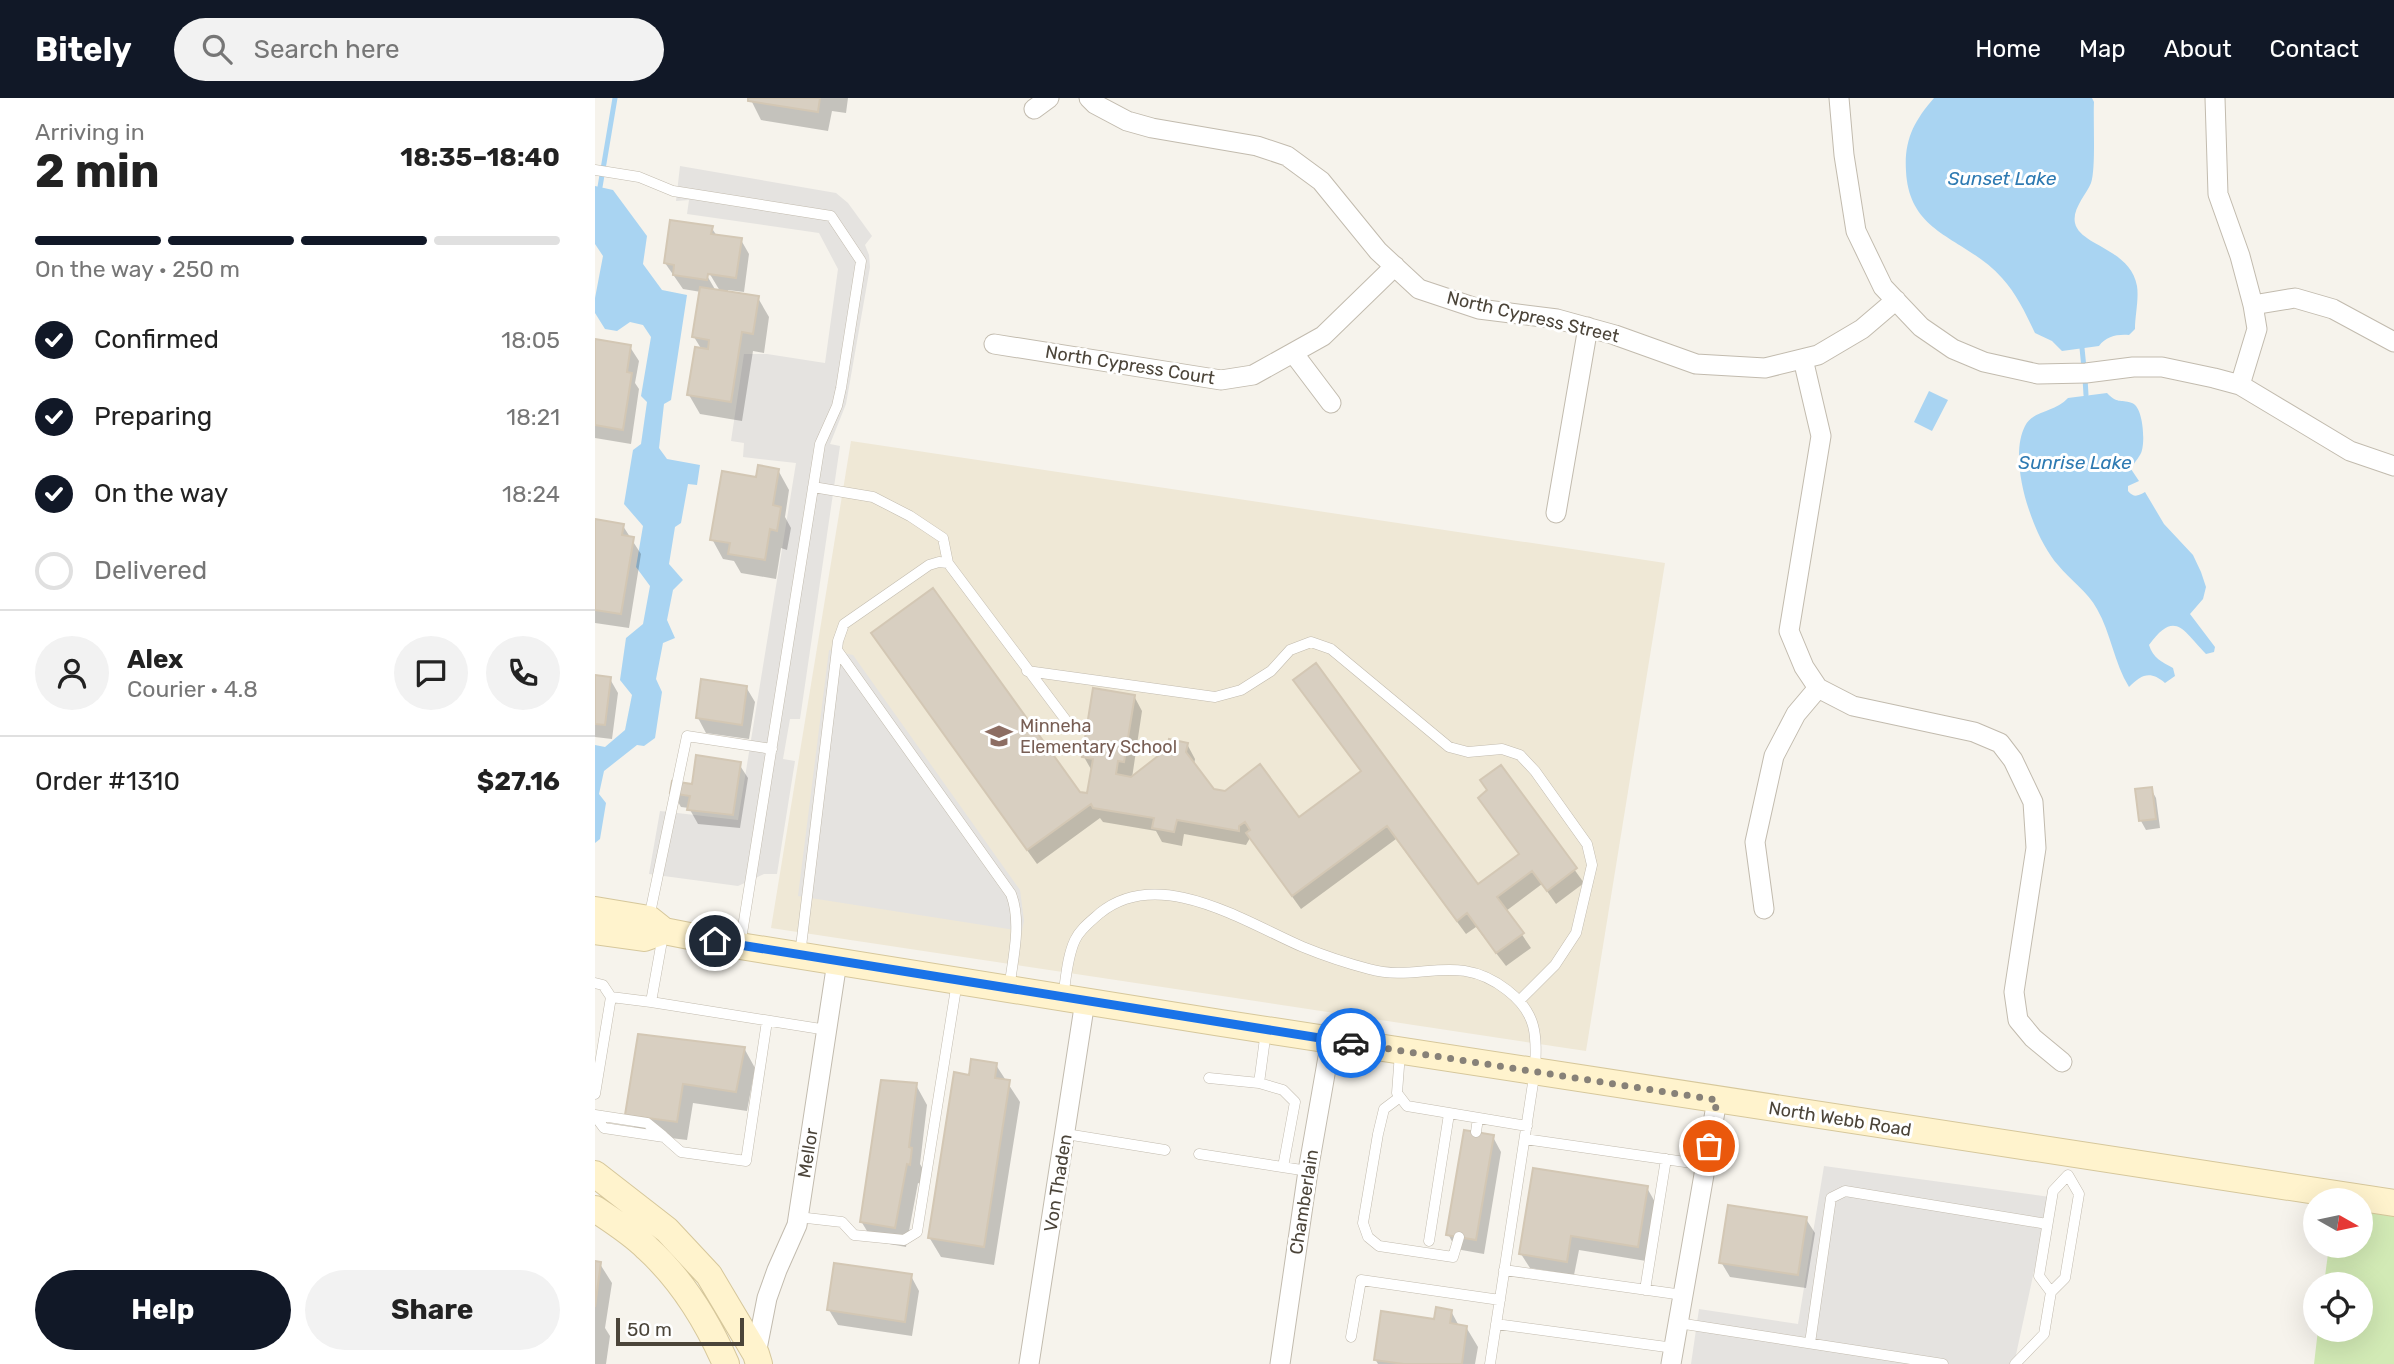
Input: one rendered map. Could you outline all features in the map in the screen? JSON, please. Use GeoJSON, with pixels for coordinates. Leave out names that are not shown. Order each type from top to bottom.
{"type":"FeatureCollection","features":[{"type":"Feature","properties":{"kind":"main road","name":"North Webb Road"},"geometry":{"type":"LineString","coordinates":[[595,910],[740,946],[1535,1070],[1717,1100],[2070,1165],[2394,1203]]}},
{"type":"Feature","properties":{"kind":"main road","name":"North Webb Road"},"geometry":{"type":"LineString","coordinates":[[595,931],[644,938],[656,925]]}},
{"type":"Feature","properties":{"kind":"main road"},"geometry":{"type":"LineString","coordinates":[[595,1174],[667,1230],[709,1275],[758,1353]]}},
{"type":"Feature","properties":{"kind":"main road"},"geometry":{"type":"LineString","coordinates":[[595,1209],[648,1248],[684,1290],[719,1347],[726,1364]]}},
{"type":"Feature","properties":{"kind":"street","name":"North Cypress Street"},"geometry":{"type":"LineString","coordinates":[[1089,98],[1127,121],[1152,128],[1257,146],[1287,156],[1321,181],[1378,251],[1419,289],[1479,309],[1557,319],[1588,327],[1696,364],[1765,368],[1818,355],[1862,329],[1896,300]]}},
{"type":"Feature","properties":{"kind":"street"},"geometry":{"type":"LineString","coordinates":[[1839,98],[1844,155],[1856,231],[1883,287],[1921,327],[1954,349],[1984,362],[2038,374],[2162,367],[2240,385],[2350,451],[2394,466]]}},
{"type":"Feature","properties":{"kind":"street"},"geometry":{"type":"LineString","coordinates":[[2215,98],[2217,194],[2240,256],[2257,329],[2240,385]]}},
{"type":"Feature","properties":{"kind":"street","name":"North Cypress Court"},"geometry":{"type":"LineString","coordinates":[[994,344],[1221,380],[1253,376],[1323,336],[1395,266]]}},
{"type":"Feature","properties":{"kind":"street"},"geometry":{"type":"LineString","coordinates":[[2253,304],[2295,298],[2333,309],[2394,342]]}},
{"type":"Feature","properties":{"kind":"street"},"geometry":{"type":"LineString","coordinates":[[1556,513],[1588,327]]}},
{"type":"Feature","properties":{"kind":"street"},"geometry":{"type":"LineString","coordinates":[[1294,354],[1331,403]]}},
{"type":"Feature","properties":{"kind":"street"},"geometry":{"type":"LineString","coordinates":[[1803,359],[1821,436],[1790,631],[1804,667],[1818,688],[1853,706],[1975,732],[2000,743],[2013,760],[2033,802],[2036,848],[2014,992],[2018,1020],[2033,1038],[2062,1062]]}},
{"type":"Feature","properties":{"kind":"street"},"geometry":{"type":"LineString","coordinates":[[1764,909],[1755,842],[1774,756],[1796,714],[1818,688]]}},
{"type":"Feature","properties":{"kind":"street","name":"Mellor"},"geometry":{"type":"LineString","coordinates":[[758,1353],[767,1298],[797,1226],[837,962]]}},
{"type":"Feature","properties":{"kind":"street","name":"Von Thaden"},"geometry":{"type":"LineString","coordinates":[[1029,1364],[1066,1134],[1074,1000]]}},
{"type":"Feature","properties":{"kind":"street","name":"Chamberlain"},"geometry":{"type":"LineString","coordinates":[[1280,1364],[1308,1171],[1331,1040]]}},
{"type":"Feature","properties":{"kind":"street"},"geometry":{"type":"LineString","coordinates":[[1672,1356],[1717,1100]]}},
{"type":"Feature","properties":{"kind":"lane"},"geometry":{"type":"LineString","coordinates":[[595,170],[639,177],[673,191],[831,216],[861,261],[837,406],[820,444],[740,946]]}},
{"type":"Feature","properties":{"kind":"lane"},"geometry":{"type":"LineString","coordinates":[[813,487],[873,498],[911,516],[943,538],[948,563],[1068,723]]}},
{"type":"Feature","properties":{"kind":"lane"},"geometry":{"type":"LineString","coordinates":[[799,956],[840,632],[844,624],[929,565],[948,563]]}},
{"type":"Feature","properties":{"kind":"lane"},"geometry":{"type":"LineString","coordinates":[[1027,671],[1215,697],[1241,690],[1271,671],[1290,650],[1311,642],[1331,649],[1449,747],[1468,752],[1502,749],[1520,755],[1535,771],[1587,844],[1592,865],[1576,933],[1555,965],[1520,1000]]}},
{"type":"Feature","properties":{"kind":"lane"},"geometry":{"type":"LineString","coordinates":[[837,650],[1011,894],[1016,907],[1016,920],[1009,989]]}},
{"type":"Feature","properties":{"kind":"lane"},"geometry":{"type":"LineString","coordinates":[[651,1002],[656,925],[687,736],[772,749]]}},
{"type":"Feature","properties":{"kind":"lane"},"geometry":{"type":"LineString","coordinates":[[1074,1000],[1070,954],[1076,938],[1088,923],[1117,901],[1134,895],[1151,894],[1173,895],[1212,906],[1304,947],[1374,970],[1399,974],[1437,968],[1478,973],[1494,980],[1520,1000],[1529,1012],[1534,1027],[1535,1070],[1490,1364]]}},
{"type":"Feature","properties":{"kind":"lane"},"geometry":{"type":"LineString","coordinates":[[798,1217],[842,1222],[854,1235],[904,1240],[917,1232],[957,981]]}},
{"type":"Feature","properties":{"kind":"lane"},"geometry":{"type":"LineString","coordinates":[[595,983],[603,985],[611,997],[595,1094]]}},
{"type":"Feature","properties":{"kind":"lane"},"geometry":{"type":"LineString","coordinates":[[611,997],[827,1030]]}},
{"type":"Feature","properties":{"kind":"lane"},"geometry":{"type":"LineString","coordinates":[[595,1116],[604,1128],[664,1137],[681,1152],[745,1161],[767,1021]]}},
{"type":"Feature","properties":{"kind":"lane"},"geometry":{"type":"LineString","coordinates":[[1258,1083],[1266,1030]]}},
{"type":"Feature","properties":{"kind":"lane"},"geometry":{"type":"LineString","coordinates":[[1400,1050],[1397,1093],[1407,1106],[1527,1126]]}},
{"type":"Feature","properties":{"kind":"lane"},"geometry":{"type":"LineString","coordinates":[[1209,1078],[1258,1083],[1283,1090],[1295,1102],[1283,1167]]}},
{"type":"Feature","properties":{"kind":"lane"},"geometry":{"type":"LineString","coordinates":[[1400,1097],[1384,1109],[1378,1134],[1363,1223],[1368,1237],[1379,1246],[1453,1257],[1459,1237]]}},
{"type":"Feature","properties":{"kind":"lane"},"geometry":{"type":"LineString","coordinates":[[1429,1241],[1449,1114]]}},
{"type":"Feature","properties":{"kind":"lane"},"geometry":{"type":"LineString","coordinates":[[1476,1132],[1478,1118]]}},
{"type":"Feature","properties":{"kind":"lane"},"geometry":{"type":"LineString","coordinates":[[1066,1134],[1165,1150]]}},
{"type":"Feature","properties":{"kind":"lane"},"geometry":{"type":"LineString","coordinates":[[1525,1139],[1706,1165]]}},
{"type":"Feature","properties":{"kind":"lane"},"geometry":{"type":"LineString","coordinates":[[1199,1154],[1308,1171]]}},
{"type":"Feature","properties":{"kind":"lane"},"geometry":{"type":"LineString","coordinates":[[1645,1290],[1666,1159]]}},
{"type":"Feature","properties":{"kind":"lane"},"geometry":{"type":"LineString","coordinates":[[2051,1292],[2039,1276],[2053,1191],[2070,1165]]}},
{"type":"Feature","properties":{"kind":"lane"},"geometry":{"type":"LineString","coordinates":[[2015,1364],[2043,1334],[2051,1292],[2064,1278],[2079,1194],[2070,1165]]}},
{"type":"Feature","properties":{"kind":"lane"},"geometry":{"type":"LineString","coordinates":[[1810,1343],[1831,1198],[1845,1191],[2047,1224]]}},
{"type":"Feature","properties":{"kind":"lane"},"geometry":{"type":"LineString","coordinates":[[1504,1270],[1683,1295]]}},
{"type":"Feature","properties":{"kind":"lane"},"geometry":{"type":"LineString","coordinates":[[1351,1337],[1361,1280],[1500,1300]]}},
{"type":"Feature","properties":{"kind":"lane"},"geometry":{"type":"LineString","coordinates":[[1678,1323],[1943,1364]]}},
{"type":"Feature","properties":{"kind":"lane"},"geometry":{"type":"LineString","coordinates":[[1496,1324],[1672,1356]]}},
{"type":"Feature","properties":{"kind":"shaded area"},"geometry":{"type":"Polygon","coordinates":[[[680,166],[836,193],[848,203],[872,236],[865,245],[870,267],[846,404],[830,444],[840,446],[800,719],[790,719],[783,759],[795,761],[777,874],[764,874],[738,886],[649,874],[660,811],[738,820],[796,463],[743,457],[744,443],[731,441],[744,354],[767,354],[825,363],[838,269],[819,233],[687,214],[689,200],[676,201],[680,166]]]}},
{"type":"Feature","properties":{"kind":"shaded area"},"geometry":{"type":"Polygon","coordinates":[[[851,441],[1665,563],[1586,1051],[771,928],[851,441]]]}},
{"type":"Feature","properties":{"kind":"shaded area"},"geometry":{"type":"Polygon","coordinates":[[[829,650],[853,655],[1020,890],[1024,921],[1022,931],[798,896],[829,650]]]}},
{"type":"Feature","properties":{"kind":"shaded area"},"geometry":{"type":"Polygon","coordinates":[[[1824,1166],[2050,1197],[2014,1364],[1691,1364],[1699,1309],[1798,1324],[1824,1166]]]}},
{"type":"Feature","properties":{"kind":"green space"},"geometry":{"type":"Polygon","coordinates":[[[2373,1201],[2394,1204],[2394,1364],[2314,1364],[2317,1342],[2373,1342],[2373,1272],[2326,1272],[2327,1258],[2373,1258],[2373,1201]]]}},
{"type":"Feature","properties":{"kind":"water","name":"Sunset Lake"},"geometry":{"type":"Polygon","coordinates":[[[1934,98],[2092,98],[2093,176],[2077,207],[2075,223],[2079,231],[2116,255],[2133,273],[2137,286],[2137,302],[2135,329],[2129,335],[2113,336],[2099,346],[2062,351],[2052,341],[2035,333],[2016,297],[1988,264],[1928,223],[1917,209],[1910,193],[1906,160],[1909,140],[1916,123],[1934,98]]]}},
{"type":"Feature","properties":{"kind":"water"},"geometry":{"type":"Polygon","coordinates":[[[595,186],[613,190],[647,236],[643,264],[662,290],[687,295],[671,400],[664,404],[659,448],[667,459],[700,465],[697,485],[688,484],[681,523],[675,527],[669,564],[683,580],[673,590],[667,620],[675,638],[663,643],[656,679],[662,692],[655,738],[644,746],[637,745],[604,771],[599,794],[606,803],[600,839],[595,843],[595,745],[605,747],[625,730],[632,695],[620,680],[626,638],[643,624],[650,586],[636,567],[643,526],[624,504],[633,450],[641,444],[647,402],[641,396],[651,337],[643,325],[630,322],[617,331],[605,329],[595,313],[603,256],[595,244],[595,186]]]}},
{"type":"Feature","properties":{"kind":"water"},"geometry":{"type":"Polygon","coordinates":[[[1929,391],[1948,400],[1932,431],[1914,422],[1929,391]]]}},
{"type":"Feature","properties":{"kind":"water","name":"Sunrise Lake"},"geometry":{"type":"Polygon","coordinates":[[[2107,393],[2116,400],[2132,403],[2139,410],[2141,417],[2142,450],[2131,469],[2139,481],[2128,486],[2128,491],[2136,496],[2145,492],[2164,524],[2193,555],[2206,587],[2203,599],[2190,614],[2215,647],[2214,652],[2206,654],[2179,627],[2166,628],[2149,645],[2155,656],[2173,668],[2175,676],[2165,683],[2150,675],[2138,679],[2129,687],[2097,609],[2058,565],[2040,536],[2025,498],[2021,478],[2020,441],[2025,426],[2033,417],[2068,398],[2107,393]]]}},
{"type":"Feature","properties":{"kind":"building"},"geometry":{"type":"Polygon","coordinates":[[[748,98],[820,98],[818,112],[748,101],[748,98]]]}},
{"type":"Feature","properties":{"kind":"building"},"geometry":{"type":"Polygon","coordinates":[[[670,220],[713,226],[711,234],[742,238],[736,278],[708,274],[707,280],[673,275],[674,265],[664,263],[670,220]]]}},
{"type":"Feature","properties":{"kind":"building"},"geometry":{"type":"Polygon","coordinates":[[[700,287],[759,296],[753,334],[742,332],[731,402],[687,395],[695,347],[708,349],[709,340],[692,337],[700,287]]]}},
{"type":"Feature","properties":{"kind":"building"},"geometry":{"type":"Polygon","coordinates":[[[595,339],[631,345],[627,372],[632,373],[623,430],[595,425],[595,339]]]}},
{"type":"Feature","properties":{"kind":"building"},"geometry":{"type":"Polygon","coordinates":[[[758,465],[779,469],[773,505],[781,507],[777,531],[770,529],[765,560],[728,554],[730,543],[710,540],[722,471],[756,477],[758,465]]]}},
{"type":"Feature","properties":{"kind":"building"},"geometry":{"type":"Polygon","coordinates":[[[595,519],[624,524],[622,535],[634,537],[621,614],[595,610],[595,519]]]}},
{"type":"Feature","properties":{"kind":"building"},"geometry":{"type":"Polygon","coordinates":[[[933,588],[1080,792],[1087,793],[1093,759],[1082,757],[1093,688],[1135,695],[1124,762],[1118,761],[1116,774],[1131,777],[1167,749],[1169,739],[1188,743],[1186,752],[1214,789],[1225,791],[1260,764],[1299,817],[1361,771],[1293,680],[1316,663],[1478,884],[1519,854],[1478,798],[1487,790],[1480,780],[1501,765],[1577,868],[1547,891],[1532,871],[1497,897],[1524,933],[1496,953],[1467,913],[1457,921],[1387,826],[1292,896],[1246,833],[1250,830],[1245,822],[1239,826],[1239,831],[1177,820],[1174,832],[1152,828],[1154,818],[1093,808],[1091,804],[1027,850],[871,633],[933,588]]]}},
{"type":"Feature","properties":{"kind":"building"},"geometry":{"type":"Polygon","coordinates":[[[595,675],[611,677],[605,725],[595,724],[595,675]]]}},
{"type":"Feature","properties":{"kind":"building"},"geometry":{"type":"Polygon","coordinates":[[[701,679],[747,686],[742,725],[696,718],[701,679]]]}},
{"type":"Feature","properties":{"kind":"building"},"geometry":{"type":"Polygon","coordinates":[[[696,755],[741,762],[733,815],[687,810],[690,796],[670,793],[672,781],[692,784],[696,755]]]}},
{"type":"Feature","properties":{"kind":"building"},"geometry":{"type":"Polygon","coordinates":[[[2152,787],[2156,819],[2139,821],[2135,789],[2152,787]]]}},
{"type":"Feature","properties":{"kind":"building"},"geometry":{"type":"Polygon","coordinates":[[[638,1034],[745,1047],[736,1092],[683,1084],[677,1122],[625,1115],[638,1034]]]}},
{"type":"Feature","properties":{"kind":"building"},"geometry":{"type":"Polygon","coordinates":[[[971,1059],[997,1063],[995,1078],[1010,1080],[984,1247],[928,1238],[954,1072],[969,1075],[971,1059]]]}},
{"type":"Feature","properties":{"kind":"building"},"geometry":{"type":"Polygon","coordinates":[[[881,1080],[917,1083],[909,1147],[912,1148],[910,1165],[907,1164],[895,1228],[860,1222],[881,1080]]]}},
{"type":"Feature","properties":{"kind":"building"},"geometry":{"type":"Polygon","coordinates":[[[1464,1130],[1494,1135],[1476,1240],[1446,1235],[1464,1130]]]}},
{"type":"Feature","properties":{"kind":"building"},"geometry":{"type":"Polygon","coordinates":[[[1533,1168],[1648,1186],[1638,1247],[1571,1236],[1567,1262],[1519,1254],[1533,1168]]]}},
{"type":"Feature","properties":{"kind":"building"},"geometry":{"type":"Polygon","coordinates":[[[1728,1205],[1807,1217],[1798,1275],[1719,1263],[1728,1205]]]}},
{"type":"Feature","properties":{"kind":"building"},"geometry":{"type":"Polygon","coordinates":[[[595,1261],[601,1262],[595,1307],[595,1261]]]}},
{"type":"Feature","properties":{"kind":"building"},"geometry":{"type":"Polygon","coordinates":[[[834,1263],[912,1274],[905,1322],[827,1310],[834,1263]]]}},
{"type":"Feature","properties":{"kind":"building"},"geometry":{"type":"Polygon","coordinates":[[[1436,1307],[1452,1310],[1450,1323],[1467,1326],[1462,1364],[1404,1364],[1374,1360],[1381,1311],[1434,1319],[1436,1307]]]}},
{"type":"Feature","properties":{"kind":"waterway"},"geometry":{"type":"LineString","coordinates":[[600,187],[615,98]]}},
{"type":"Feature","properties":{"kind":"waterway"},"geometry":{"type":"LineString","coordinates":[[2082,348],[2084,368]]}},
{"type":"Feature","properties":{"kind":"waterway"},"geometry":{"type":"LineString","coordinates":[[2085,378],[2086,395]]}},
{"type":"Feature","properties":{"kind":"way so far"},"geometry":{"type":"LineString","coordinates":[[1351,1043],[1717,1100],[1709,1146]]}},
{"type":"Feature","properties":{"kind":"place","name":"Minneha Elementary School"},"geometry":{"type":"Point","coordinates":[999,736]}},
{"type":"Feature","properties":{"kind":"route"},"geometry":{"type":"LineString","coordinates":[[715,941],[1351,1043]]}}]}
